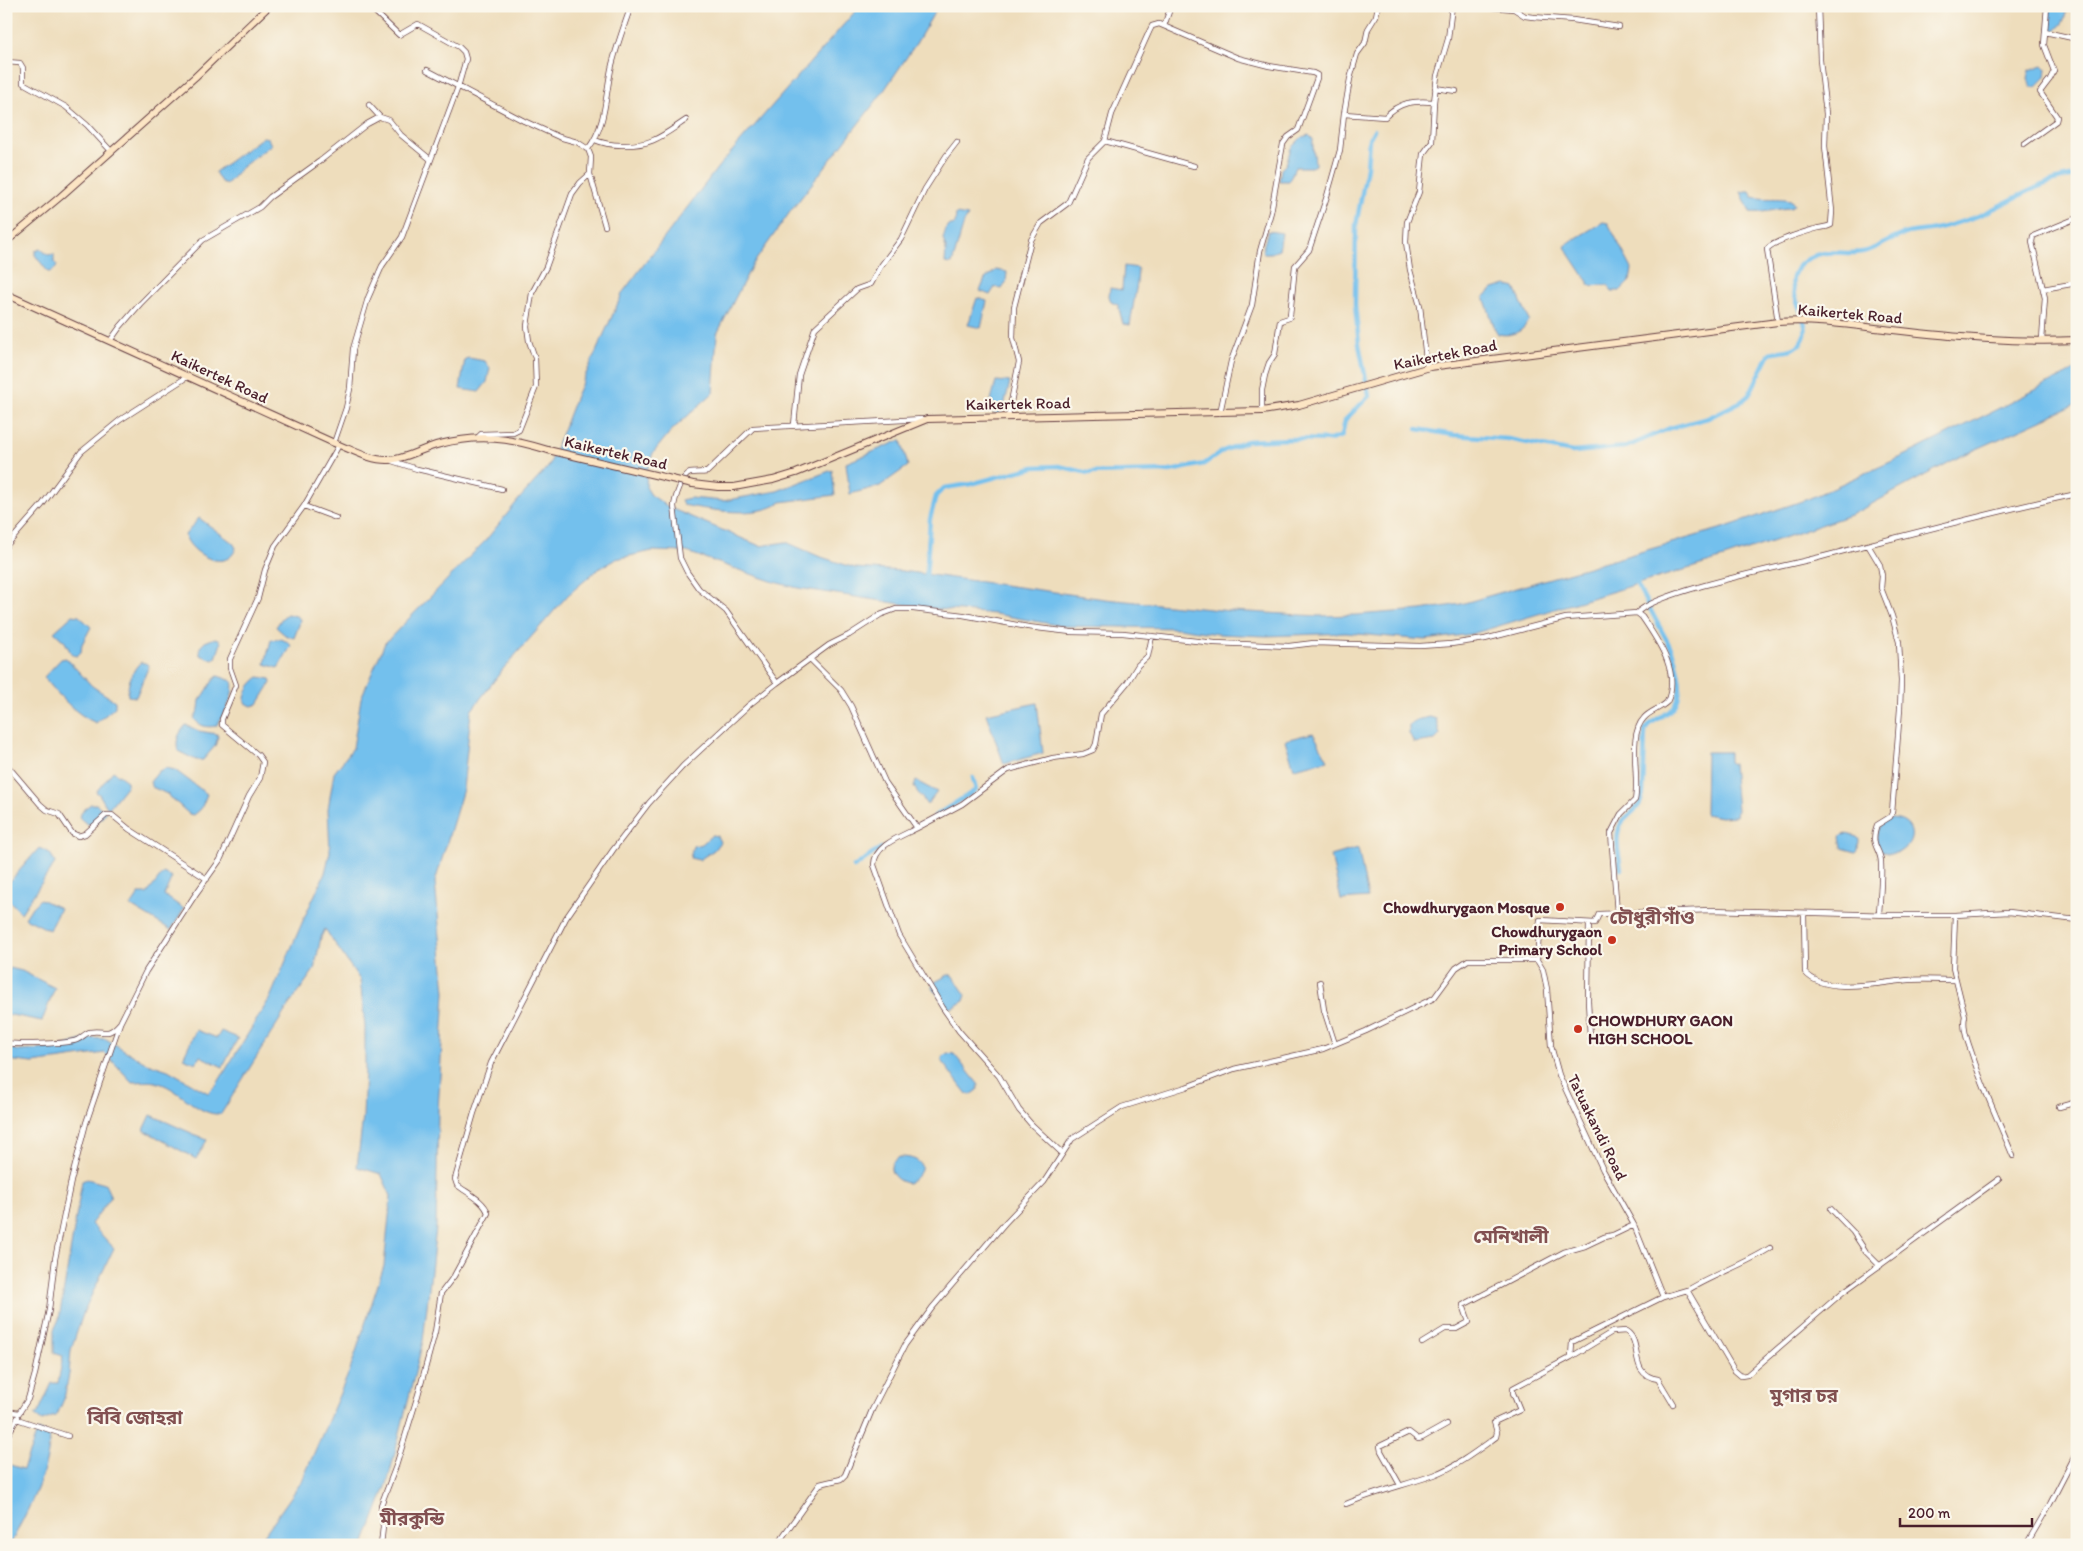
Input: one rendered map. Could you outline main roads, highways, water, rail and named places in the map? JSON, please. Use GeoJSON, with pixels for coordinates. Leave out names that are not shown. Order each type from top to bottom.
{"type":"FeatureCollection","features":[{"type":"Feature","properties":{"kind":"main road"},"geometry":{"type":"LineString","coordinates":[[6,242],[60,197],[269,6]]}},
{"type":"Feature","properties":{"kind":"main road","name":"Kaikertek Road"},"geometry":{"type":"LineString","coordinates":[[6,294],[187,378],[336,444],[375,458],[389,460],[441,443],[497,437],[693,484],[726,487],[752,485],[796,473],[927,419],[1262,412],[1299,405],[1427,368],[1786,321],[1822,322],[1921,333],[2042,340],[2077,340]]}},
{"type":"Feature","properties":{"kind":"water"},"geometry":{"type":"Polygon","coordinates":[[[860,6],[938,6],[917,42],[883,92],[790,212],[751,267],[717,334],[713,393],[671,431],[653,453],[647,470],[646,487],[651,495],[670,508],[760,546],[786,542],[818,556],[855,568],[902,571],[1105,599],[1231,611],[1319,616],[1421,610],[1461,604],[1723,528],[1808,499],[1906,455],[2077,369],[2077,404],[1959,457],[1853,514],[1727,557],[1472,634],[1425,640],[1346,633],[1266,636],[1218,634],[1179,628],[1062,626],[995,614],[927,608],[798,588],[774,582],[687,552],[652,551],[616,559],[597,570],[568,595],[503,669],[471,711],[463,789],[435,882],[445,992],[438,1110],[436,1228],[423,1341],[387,1484],[364,1545],[257,1545],[302,1481],[350,1370],[384,1266],[391,1196],[381,1174],[357,1167],[363,1117],[365,1068],[365,1026],[360,980],[325,929],[321,937],[314,970],[287,1008],[221,1114],[212,1114],[204,1111],[167,1086],[159,1083],[149,1081],[132,1082],[105,1053],[33,1063],[6,1060],[6,1048],[20,1051],[57,1048],[88,1038],[106,1039],[144,1062],[168,1070],[208,1093],[217,1084],[270,998],[325,873],[330,852],[328,809],[334,773],[353,748],[361,698],[385,643],[486,540],[549,466],[576,396],[623,292],[718,167],[860,6]]]}},
{"type":"Feature","properties":{"kind":"water"},"geometry":{"type":"Polygon","coordinates":[[[2050,6],[2065,6],[2066,10],[2064,21],[2053,31],[2049,28],[2050,6]]]}},
{"type":"Feature","properties":{"kind":"water"},"geometry":{"type":"Polygon","coordinates":[[[2043,65],[2047,69],[2046,77],[2036,87],[2031,87],[2028,79],[2029,70],[2043,65]]]}},
{"type":"Feature","properties":{"kind":"water"},"geometry":{"type":"Polygon","coordinates":[[[1309,135],[1313,139],[1315,165],[1311,167],[1295,167],[1289,181],[1279,181],[1281,169],[1286,164],[1291,148],[1302,137],[1309,135]]]}},
{"type":"Feature","properties":{"kind":"water"},"geometry":{"type":"Polygon","coordinates":[[[263,137],[268,138],[271,145],[242,167],[227,184],[221,182],[215,172],[263,137]]]}},
{"type":"Feature","properties":{"kind":"water"},"geometry":{"type":"Polygon","coordinates":[[[1750,191],[1753,197],[1791,200],[1794,205],[1791,208],[1750,212],[1741,192],[1750,191]]]}},
{"type":"Feature","properties":{"kind":"water"},"geometry":{"type":"Polygon","coordinates":[[[956,214],[968,216],[964,223],[952,264],[945,263],[946,248],[943,239],[947,226],[955,224],[956,214]]]}},
{"type":"Feature","properties":{"kind":"water"},"geometry":{"type":"Polygon","coordinates":[[[1603,222],[1608,223],[1632,269],[1630,281],[1620,291],[1612,291],[1608,285],[1590,285],[1565,247],[1568,243],[1603,222]]]}},
{"type":"Feature","properties":{"kind":"water"},"geometry":{"type":"Polygon","coordinates":[[[1268,231],[1282,233],[1279,250],[1264,253],[1262,251],[1268,231]]]}},
{"type":"Feature","properties":{"kind":"water"},"geometry":{"type":"Polygon","coordinates":[[[41,249],[48,255],[54,254],[54,262],[57,265],[51,272],[48,272],[35,255],[35,251],[41,249]]]}},
{"type":"Feature","properties":{"kind":"water"},"geometry":{"type":"Polygon","coordinates":[[[1124,266],[1138,268],[1130,325],[1123,324],[1118,305],[1111,302],[1109,296],[1110,288],[1122,290],[1124,266]]]}},
{"type":"Feature","properties":{"kind":"water"},"geometry":{"type":"Polygon","coordinates":[[[996,270],[1007,272],[1006,283],[1002,289],[995,287],[990,295],[980,291],[985,279],[996,270]]]}},
{"type":"Feature","properties":{"kind":"water"},"geometry":{"type":"Polygon","coordinates":[[[1506,285],[1515,288],[1529,320],[1524,328],[1516,333],[1503,335],[1498,334],[1495,329],[1484,297],[1493,289],[1506,285]]]}},
{"type":"Feature","properties":{"kind":"water"},"geometry":{"type":"Polygon","coordinates":[[[977,298],[987,301],[981,328],[968,325],[977,298]]]}},
{"type":"Feature","properties":{"kind":"water"},"geometry":{"type":"Polygon","coordinates":[[[465,359],[485,361],[490,368],[487,382],[479,392],[460,389],[465,359]]]}},
{"type":"Feature","properties":{"kind":"water"},"geometry":{"type":"Polygon","coordinates":[[[996,381],[1010,382],[1002,414],[993,413],[989,408],[996,381]]]}},
{"type":"Feature","properties":{"kind":"water"},"geometry":{"type":"Polygon","coordinates":[[[901,440],[908,466],[880,486],[850,494],[846,463],[901,440]]]}},
{"type":"Feature","properties":{"kind":"water"},"geometry":{"type":"Polygon","coordinates":[[[832,470],[835,495],[781,502],[760,510],[734,512],[706,509],[683,505],[681,500],[690,498],[723,501],[777,491],[832,470]]]}},
{"type":"Feature","properties":{"kind":"water"},"geometry":{"type":"Polygon","coordinates":[[[199,518],[233,543],[236,548],[231,556],[225,560],[209,558],[194,549],[188,542],[185,535],[199,518]]]}},
{"type":"Feature","properties":{"kind":"water"},"geometry":{"type":"Polygon","coordinates":[[[287,614],[300,619],[294,638],[285,635],[276,627],[287,614]]]}},
{"type":"Feature","properties":{"kind":"water"},"geometry":{"type":"Polygon","coordinates":[[[73,615],[79,616],[91,627],[82,644],[81,652],[77,656],[72,655],[65,642],[54,632],[73,615]]]}},
{"type":"Feature","properties":{"kind":"water"},"geometry":{"type":"Polygon","coordinates":[[[215,638],[219,639],[221,643],[216,658],[213,660],[200,655],[200,647],[205,642],[215,638]]]}},
{"type":"Feature","properties":{"kind":"water"},"geometry":{"type":"Polygon","coordinates":[[[281,639],[288,642],[291,646],[278,668],[265,664],[271,640],[281,639]]]}},
{"type":"Feature","properties":{"kind":"water"},"geometry":{"type":"Polygon","coordinates":[[[66,658],[92,686],[115,701],[115,707],[96,723],[81,715],[67,703],[44,677],[61,659],[66,658]]]}},
{"type":"Feature","properties":{"kind":"water"},"geometry":{"type":"Polygon","coordinates":[[[141,662],[148,664],[148,668],[136,697],[128,696],[131,678],[135,668],[141,662]]]}},
{"type":"Feature","properties":{"kind":"water"},"geometry":{"type":"Polygon","coordinates":[[[218,676],[232,681],[231,698],[216,726],[204,726],[194,719],[199,709],[200,700],[213,680],[218,676]]]}},
{"type":"Feature","properties":{"kind":"water"},"geometry":{"type":"Polygon","coordinates":[[[259,677],[270,679],[271,683],[258,704],[252,706],[245,703],[246,696],[250,685],[259,677]]]}},
{"type":"Feature","properties":{"kind":"water"},"geometry":{"type":"Polygon","coordinates":[[[1037,703],[1043,753],[1004,764],[986,714],[1037,703]]]}},
{"type":"Feature","properties":{"kind":"water"},"geometry":{"type":"Polygon","coordinates":[[[1430,717],[1436,719],[1440,735],[1435,740],[1414,743],[1409,733],[1409,725],[1420,719],[1430,717]]]}},
{"type":"Feature","properties":{"kind":"water"},"geometry":{"type":"Polygon","coordinates":[[[186,725],[199,731],[217,734],[215,746],[203,760],[196,760],[178,751],[178,737],[186,725]]]}},
{"type":"Feature","properties":{"kind":"water"},"geometry":{"type":"Polygon","coordinates":[[[1313,733],[1328,760],[1294,768],[1285,740],[1313,733]]]}},
{"type":"Feature","properties":{"kind":"water"},"geometry":{"type":"Polygon","coordinates":[[[1706,752],[1729,752],[1729,762],[1733,764],[1736,816],[1721,817],[1705,814],[1706,752]]]}},
{"type":"Feature","properties":{"kind":"water"},"geometry":{"type":"Polygon","coordinates":[[[166,768],[175,770],[207,794],[201,809],[194,815],[189,814],[167,794],[152,787],[150,782],[159,771],[166,768]]]}},
{"type":"Feature","properties":{"kind":"water"},"geometry":{"type":"Polygon","coordinates":[[[113,771],[127,781],[127,785],[108,809],[96,792],[113,771]]]}},
{"type":"Feature","properties":{"kind":"water"},"geometry":{"type":"Polygon","coordinates":[[[916,781],[937,792],[927,805],[914,787],[916,781]]]}},
{"type":"Feature","properties":{"kind":"water"},"geometry":{"type":"Polygon","coordinates":[[[91,804],[96,804],[106,812],[97,823],[90,825],[79,817],[84,809],[91,804]]]}},
{"type":"Feature","properties":{"kind":"water"},"geometry":{"type":"Polygon","coordinates":[[[1888,819],[1901,821],[1908,826],[1911,833],[1910,841],[1906,848],[1899,852],[1889,853],[1878,849],[1877,832],[1881,824],[1888,819]]]}},
{"type":"Feature","properties":{"kind":"water"},"geometry":{"type":"Polygon","coordinates":[[[1847,834],[1857,837],[1859,840],[1856,852],[1842,848],[1840,837],[1847,834]]]}},
{"type":"Feature","properties":{"kind":"water"},"geometry":{"type":"Polygon","coordinates":[[[712,835],[717,836],[720,842],[714,850],[699,860],[690,858],[693,846],[702,844],[712,835]]]}},
{"type":"Feature","properties":{"kind":"water"},"geometry":{"type":"Polygon","coordinates":[[[39,848],[50,853],[55,863],[21,913],[6,897],[6,886],[39,848]]]}},
{"type":"Feature","properties":{"kind":"water"},"geometry":{"type":"Polygon","coordinates":[[[1358,848],[1368,898],[1341,900],[1331,856],[1358,848]]]}},
{"type":"Feature","properties":{"kind":"water"},"geometry":{"type":"Polygon","coordinates":[[[163,873],[172,877],[164,895],[184,909],[171,930],[131,906],[139,894],[147,894],[163,873]]]}},
{"type":"Feature","properties":{"kind":"water"},"geometry":{"type":"Polygon","coordinates":[[[40,899],[60,908],[49,930],[25,918],[40,899]]]}},
{"type":"Feature","properties":{"kind":"water"},"geometry":{"type":"Polygon","coordinates":[[[10,968],[22,971],[55,988],[42,1021],[6,1014],[6,981],[10,968]]]}},
{"type":"Feature","properties":{"kind":"water"},"geometry":{"type":"Polygon","coordinates":[[[948,975],[952,975],[966,995],[964,1001],[952,1008],[946,1007],[932,987],[935,982],[948,975]]]}},
{"type":"Feature","properties":{"kind":"water"},"geometry":{"type":"Polygon","coordinates":[[[196,1030],[217,1038],[221,1031],[238,1038],[223,1067],[200,1056],[196,1063],[183,1058],[196,1030]]]}},
{"type":"Feature","properties":{"kind":"water"},"geometry":{"type":"Polygon","coordinates":[[[947,1053],[954,1054],[979,1085],[978,1090],[971,1095],[967,1094],[942,1062],[942,1058],[947,1053]]]}},
{"type":"Feature","properties":{"kind":"water"},"geometry":{"type":"Polygon","coordinates":[[[151,1115],[207,1140],[196,1159],[144,1130],[151,1115]]]}},
{"type":"Feature","properties":{"kind":"water"},"geometry":{"type":"Polygon","coordinates":[[[900,1157],[914,1159],[921,1165],[919,1173],[908,1183],[898,1180],[892,1173],[892,1164],[900,1157]]]}},
{"type":"Feature","properties":{"kind":"water"},"geometry":{"type":"Polygon","coordinates":[[[87,1179],[105,1184],[111,1197],[91,1224],[114,1248],[84,1311],[71,1350],[64,1399],[57,1415],[42,1421],[34,1415],[38,1413],[52,1383],[58,1383],[63,1356],[54,1353],[54,1330],[59,1319],[82,1181],[87,1179]]]}},
{"type":"Feature","properties":{"kind":"water"},"geometry":{"type":"Polygon","coordinates":[[[38,1430],[50,1436],[45,1465],[36,1492],[23,1519],[10,1545],[6,1545],[6,1466],[7,1464],[23,1469],[38,1430]]]}},
{"type":"Feature","properties":{"kind":"waterway"},"geometry":{"type":"LineString","coordinates":[[926,579],[930,519],[936,496],[944,488],[971,484],[1034,467],[1059,466],[1088,473],[1170,471],[1204,464],[1223,451],[1247,441],[1330,440],[1342,436],[1345,420],[1369,396],[1359,344],[1355,305],[1356,225],[1367,167],[1369,139],[1374,130]]}},
{"type":"Feature","properties":{"kind":"waterway"},"geometry":{"type":"LineString","coordinates":[[1417,429],[1454,435],[1508,439],[1573,452],[1626,447],[1670,428],[1708,418],[1742,401],[1749,395],[1770,353],[1796,347],[1805,336],[1803,316],[1793,284],[1794,274],[1801,264],[1810,258],[1819,254],[1853,253],[1870,250],[1908,233],[1932,230],[1978,216],[2051,182],[2077,176]]}},
{"type":"Feature","properties":{"kind":"waterway"},"geometry":{"type":"LineString","coordinates":[[1621,869],[1618,832],[1623,821],[1638,807],[1643,793],[1645,730],[1651,723],[1673,708],[1677,702],[1680,687],[1672,650],[1634,579]]}},
{"type":"Feature","properties":{"kind":"waterway"},"geometry":{"type":"LineString","coordinates":[[935,816],[976,790],[973,778]]}},
{"type":"Feature","properties":{"kind":"waterway"},"geometry":{"type":"LineString","coordinates":[[854,867],[881,848]]}},
{"type":"Feature","properties":{"kind":"place","name":"Chowdhurygaon Mosque"},"geometry":{"type":"Point","coordinates":[1560,907]}},
{"type":"Feature","properties":{"kind":"place","name":"Chowdhurygaon Primary School"},"geometry":{"type":"Point","coordinates":[1612,940]}},
{"type":"Feature","properties":{"kind":"place","name":"CHOWDHURY GAON HIGH SCHOOL"},"geometry":{"type":"Point","coordinates":[1578,1029]}},
{"type":"Feature","properties":{"kind":"district","name":"চৌধুরীগাঁও"},"geometry":{"type":"Point","coordinates":[1652,917]}},
{"type":"Feature","properties":{"kind":"district","name":"মেনিখালী"},"geometry":{"type":"Point","coordinates":[1511,1236]}},
{"type":"Feature","properties":{"kind":"district","name":"মুগার চর"},"geometry":{"type":"Point","coordinates":[1804,1395]}},
{"type":"Feature","properties":{"kind":"district","name":"বিবি জোহরা"},"geometry":{"type":"Point","coordinates":[135,1417]}},
{"type":"Feature","properties":{"kind":"district","name":"মীরকুন্ডি"},"geometry":{"type":"Point","coordinates":[412,1518]}}]}
